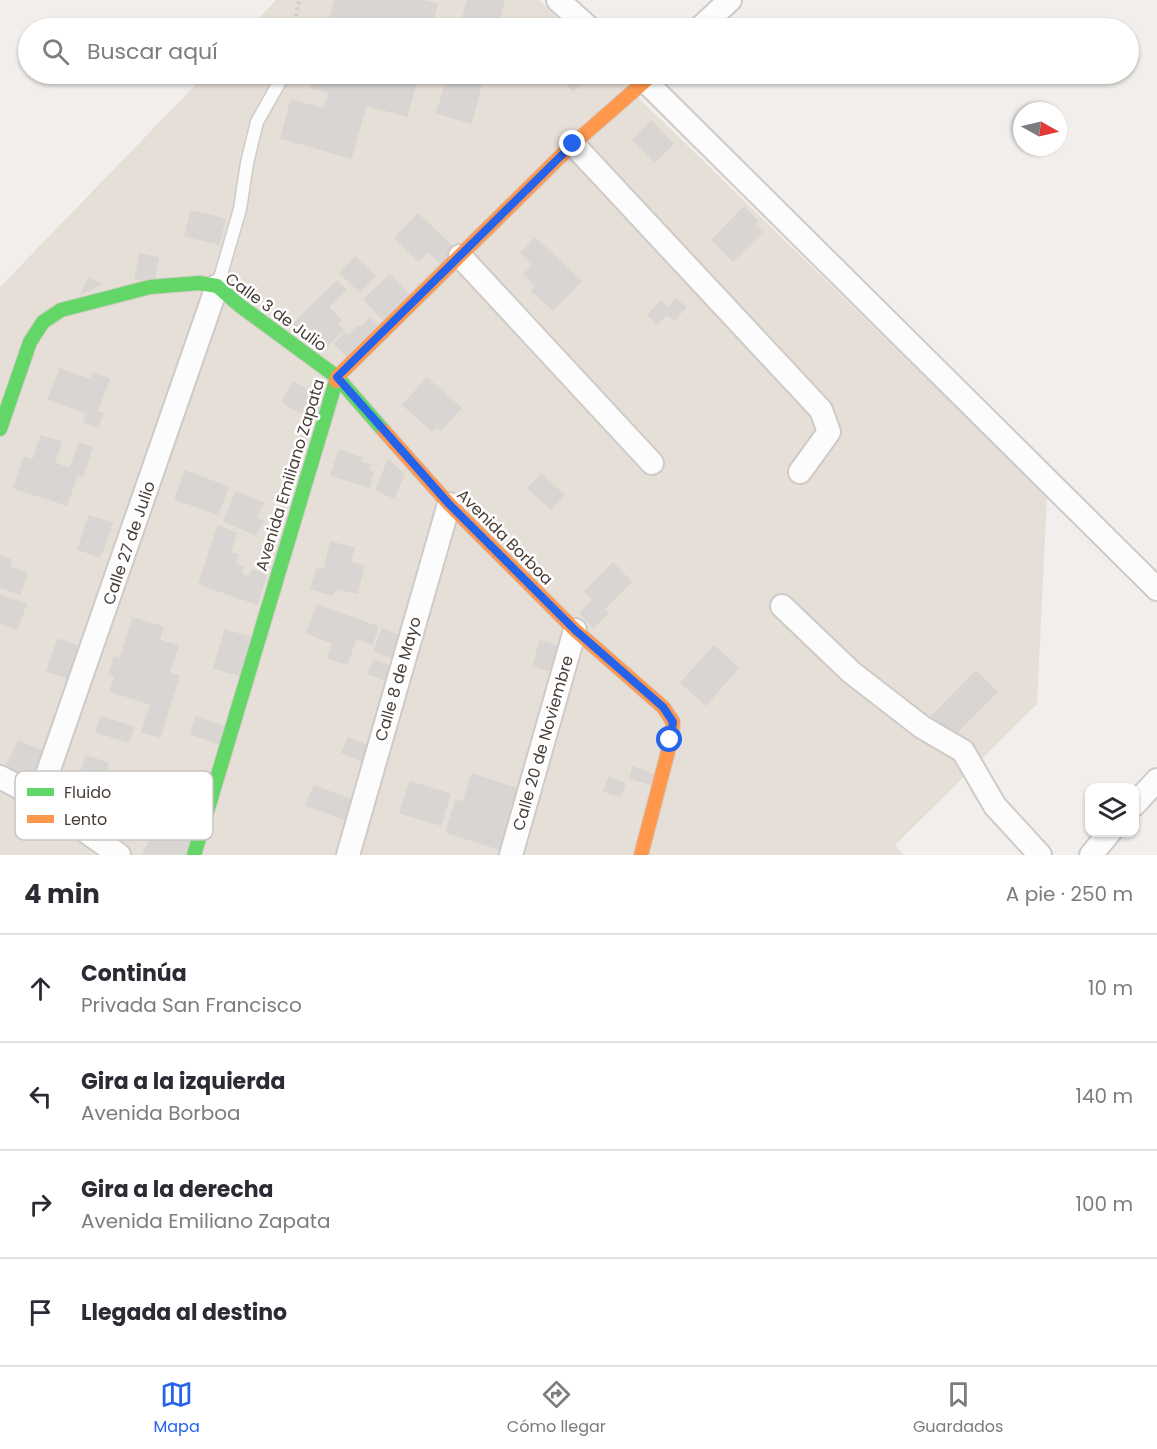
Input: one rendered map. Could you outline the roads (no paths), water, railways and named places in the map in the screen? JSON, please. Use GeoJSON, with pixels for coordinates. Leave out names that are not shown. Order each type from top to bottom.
{"type":"FeatureCollection","features":[{"type":"Feature","properties":{"kind":"street"},"geometry":{"type":"LineString","coordinates":[[558,0],[578,18]]}},
{"type":"Feature","properties":{"kind":"street"},"geometry":{"type":"LineString","coordinates":[[711,18],[730,0]]}},
{"type":"Feature","properties":{"kind":"street","name":"Avenida Emiliano Zapata"},"geometry":{"type":"LineString","coordinates":[[213,791],[337,377],[573,144],[637,84]]}},
{"type":"Feature","properties":{"kind":"street"},"geometry":{"type":"LineString","coordinates":[[654,84],[1157,590]]}},
{"type":"Feature","properties":{"kind":"street"},"geometry":{"type":"LineString","coordinates":[[573,144],[821,410],[829,432],[800,472]]}},
{"type":"Feature","properties":{"kind":"street"},"geometry":{"type":"LineString","coordinates":[[460,256],[652,463]]}},
{"type":"Feature","properties":{"kind":"street","name":"Calle 3 de Julio"},"geometry":{"type":"LineString","coordinates":[[0,429],[30,342],[43,322],[61,310],[150,286],[199,282],[217,286],[239,305],[337,377]]}},
{"type":"Feature","properties":{"kind":"street","name":"Calle 27 de Julio"},"geometry":{"type":"LineString","coordinates":[[48,771],[217,286]]}},
{"type":"Feature","properties":{"kind":"street","name":"Avenida Borboa"},"geometry":{"type":"LineString","coordinates":[[337,377],[449,504],[575,630],[663,707],[673,722],[641,855]]}},
{"type":"Feature","properties":{"kind":"street","name":"Calle 8 de Mayo"},"geometry":{"type":"LineString","coordinates":[[348,855],[449,504]]}},
{"type":"Feature","properties":{"kind":"street"},"geometry":{"type":"LineString","coordinates":[[782,606],[851,672],[922,727],[963,751],[995,806],[1040,855]]}},
{"type":"Feature","properties":{"kind":"street","name":"Calle 20 de Noviembre"},"geometry":{"type":"LineString","coordinates":[[511,855],[575,630]]}},
{"type":"Feature","properties":{"kind":"street"},"geometry":{"type":"LineString","coordinates":[[0,777],[15,785]]}},
{"type":"Feature","properties":{"kind":"street"},"geometry":{"type":"LineString","coordinates":[[1139,800],[1157,780]]}},
{"type":"Feature","properties":{"kind":"street"},"geometry":{"type":"LineString","coordinates":[[1091,855],[1106,837]]}},
{"type":"Feature","properties":{"kind":"street"},"geometry":{"type":"LineString","coordinates":[[98,840],[119,855]]}},
{"type":"Feature","properties":{"kind":"street","name":"Avenida Emiliano Zapata"},"geometry":{"type":"LineString","coordinates":[[194,855],[198,840]]}},
{"type":"Feature","properties":{"kind":"lane"},"geometry":{"type":"LineString","coordinates":[[217,286],[240,209],[247,163],[257,122],[278,84]]}}]}
